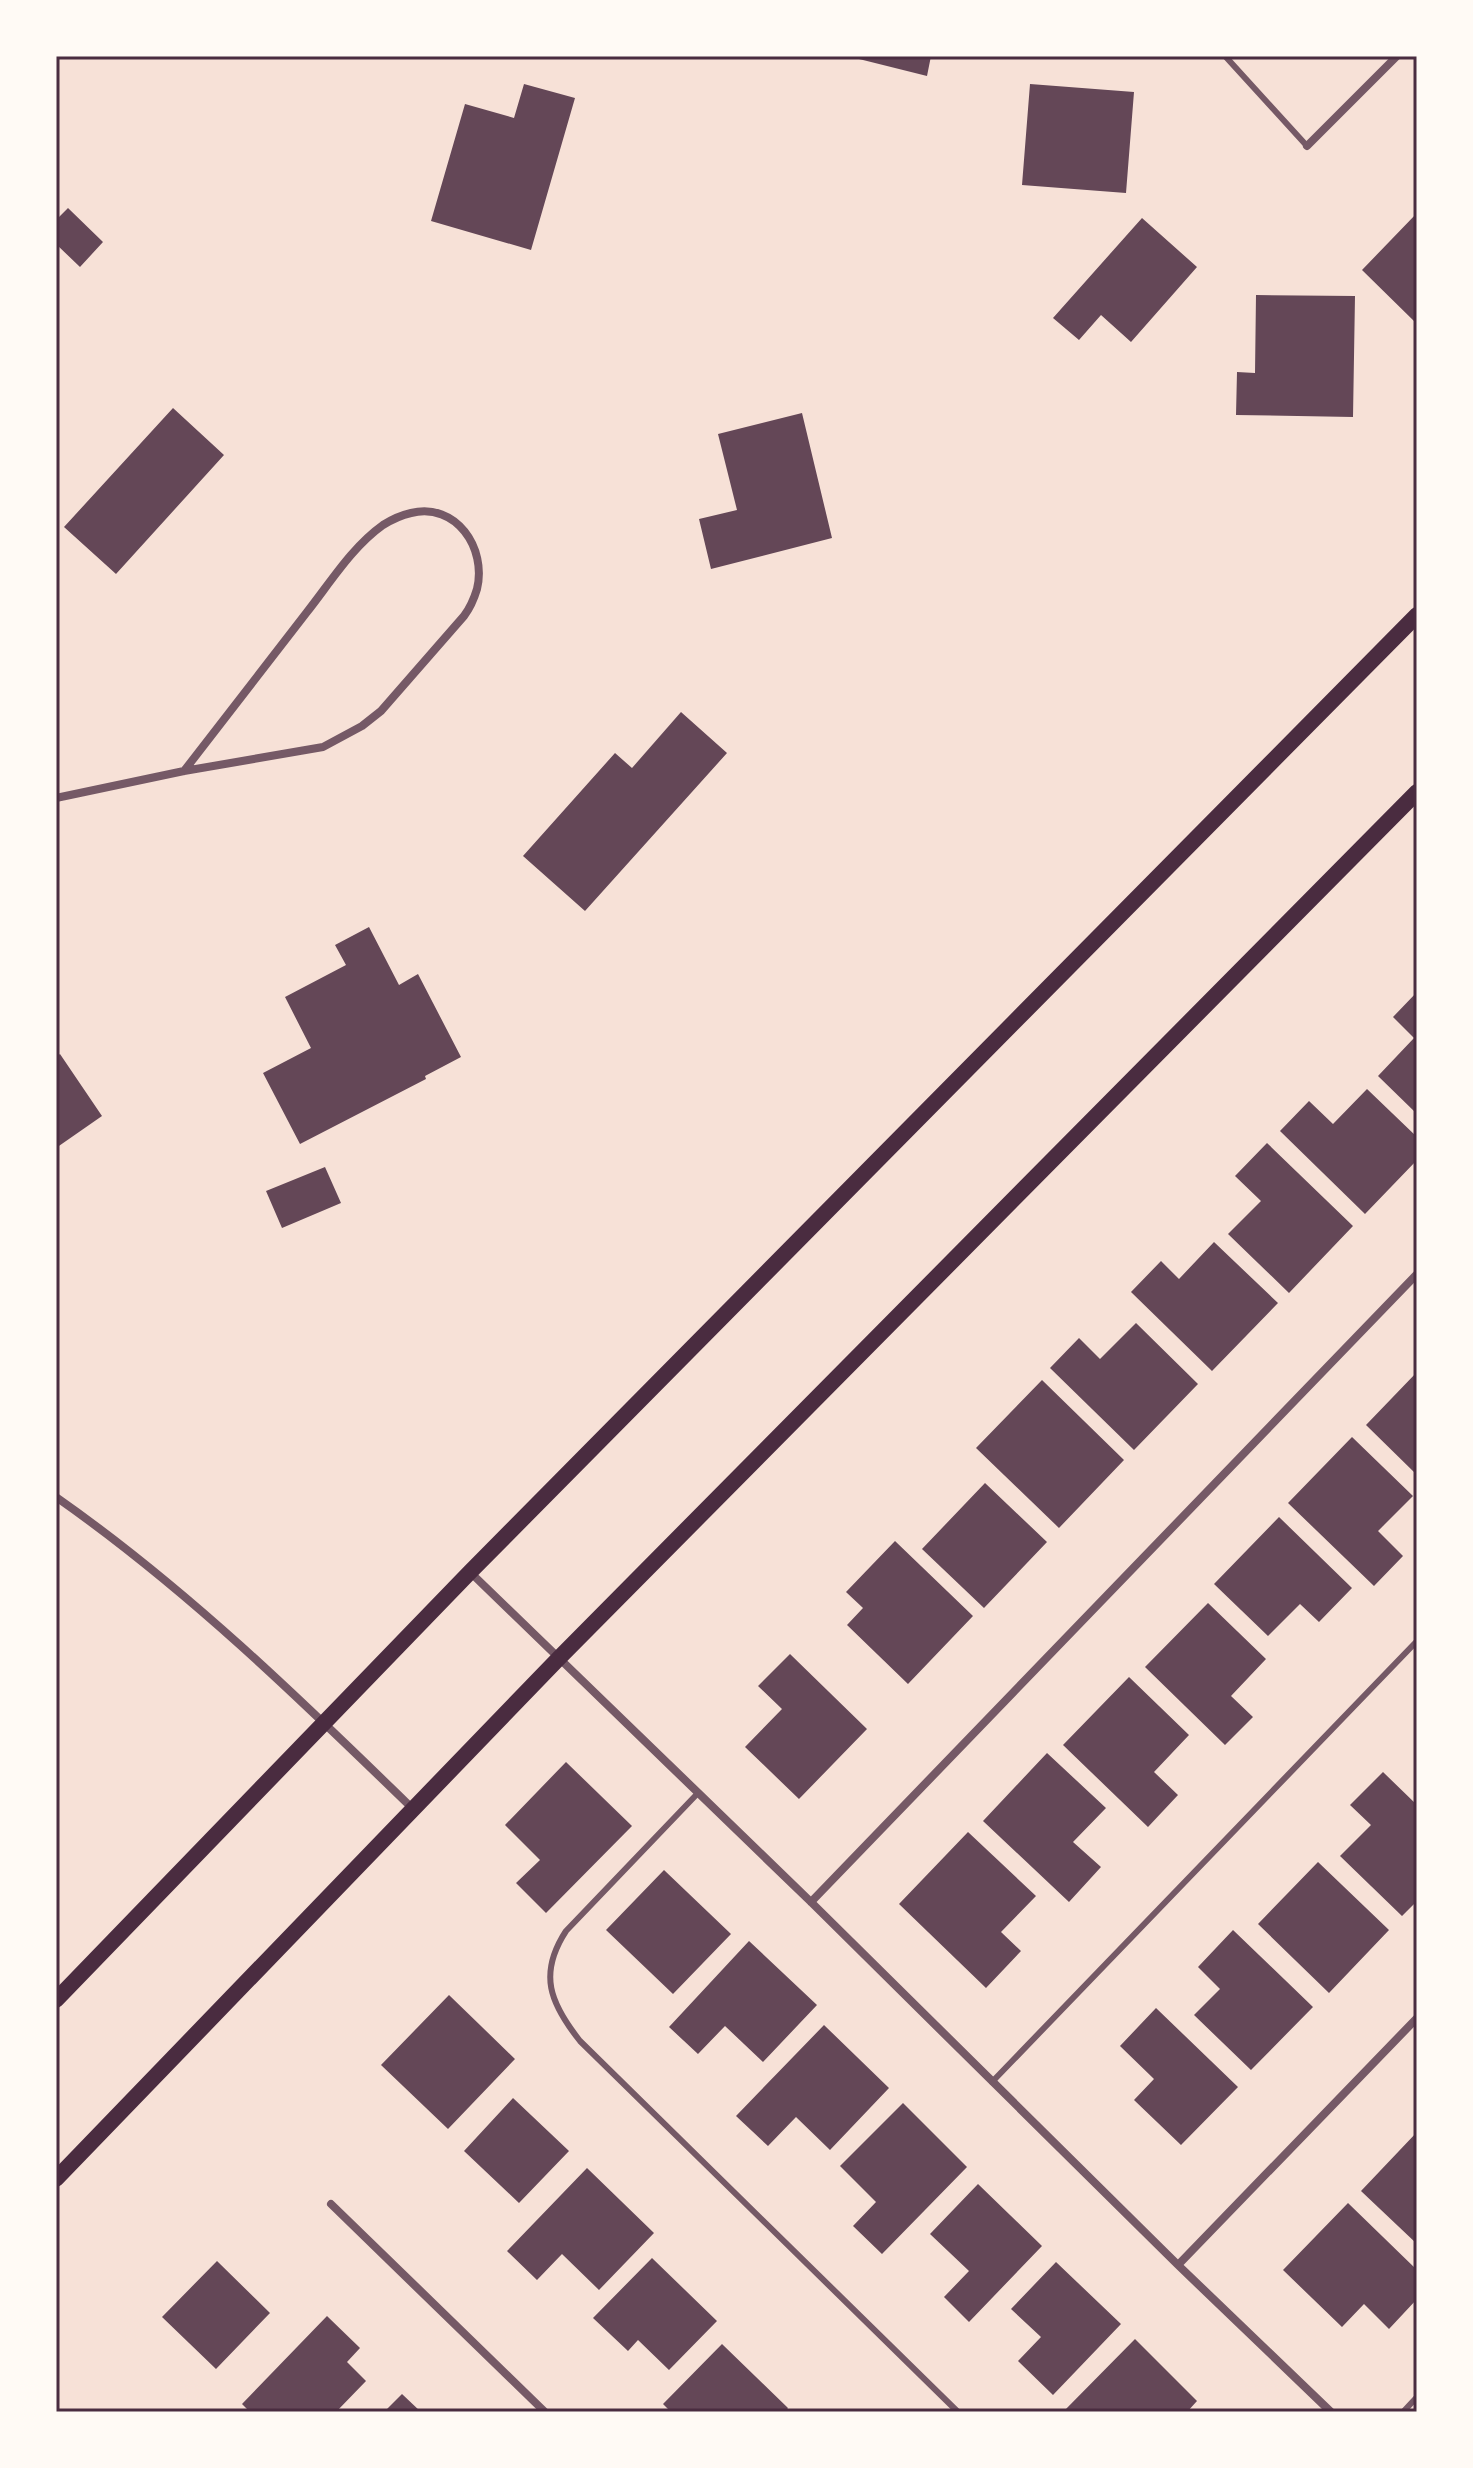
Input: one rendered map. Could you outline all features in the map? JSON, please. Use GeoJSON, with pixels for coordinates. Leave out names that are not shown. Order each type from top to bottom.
{"type":"FeatureCollection","features":[{"type":"Feature","properties":{"kind":"main road"},"geometry":{"type":"LineString","coordinates":[[56,2000],[470,1572],[1417,615]]}},
{"type":"Feature","properties":{"kind":"main road"},"geometry":{"type":"LineString","coordinates":[[56,2179],[559,1658],[1417,792]]}},
{"type":"Feature","properties":{"kind":"street"},"geometry":{"type":"LineString","coordinates":[[1307,146],[1397,56]]}},
{"type":"Feature","properties":{"kind":"street"},"geometry":{"type":"LineString","coordinates":[[56,798],[184,771],[323,747],[362,726],[381,711],[472,604],[477,588],[478,560],[474,544],[465,530],[446,516],[426,511],[411,513],[383,525],[349,559],[184,771]]}},
{"type":"Feature","properties":{"kind":"street"},"geometry":{"type":"LineString","coordinates":[[811,1902],[1417,1274]]}},
{"type":"Feature","properties":{"kind":"street"},"geometry":{"type":"LineString","coordinates":[[56,1497],[223,1629],[413,1809]]}},
{"type":"Feature","properties":{"kind":"street"},"geometry":{"type":"LineString","coordinates":[[470,1572],[1331,2412]]}},
{"type":"Feature","properties":{"kind":"street"},"geometry":{"type":"LineString","coordinates":[[1178,2265],[1417,2018]]}},
{"type":"Feature","properties":{"kind":"street"},"geometry":{"type":"LineString","coordinates":[[331,2204],[545,2412]]}},
{"type":"Feature","properties":{"kind":"lane"},"geometry":{"type":"LineString","coordinates":[[1225,56],[1307,146]]}},
{"type":"Feature","properties":{"kind":"lane"},"geometry":{"type":"LineString","coordinates":[[992,2082],[1417,1641]]}},
{"type":"Feature","properties":{"kind":"lane"},"geometry":{"type":"LineString","coordinates":[[698,1793],[566,1931],[551,1958],[551,1990],[556,2005],[580,2041],[958,2412]]}},
{"type":"Feature","properties":{"kind":"lane"},"geometry":{"type":"LineString","coordinates":[[1403,2412],[1417,2397]]}},
{"type":"Feature","properties":{"kind":"building"},"geometry":{"type":"Polygon","coordinates":[[[847,56],[931,56],[927,76],[847,56]]]}},
{"type":"Feature","properties":{"kind":"building"},"geometry":{"type":"Polygon","coordinates":[[[524,84],[575,98],[531,250],[431,221],[465,104],[514,118],[524,84]]]}},
{"type":"Feature","properties":{"kind":"building"},"geometry":{"type":"Polygon","coordinates":[[[1030,84],[1134,92],[1126,193],[1022,185],[1030,84]]]}},
{"type":"Feature","properties":{"kind":"building"},"geometry":{"type":"Polygon","coordinates":[[[68,208],[103,242],[80,267],[56,244],[56,220],[68,208]]]}},
{"type":"Feature","properties":{"kind":"building"},"geometry":{"type":"Polygon","coordinates":[[[1417,213],[1417,324],[1362,270],[1417,213]]]}},
{"type":"Feature","properties":{"kind":"building"},"geometry":{"type":"Polygon","coordinates":[[[1142,218],[1197,267],[1131,342],[1101,315],[1079,340],[1053,318],[1142,218]]]}},
{"type":"Feature","properties":{"kind":"building"},"geometry":{"type":"Polygon","coordinates":[[[1256,295],[1355,296],[1353,417],[1236,415],[1237,372],[1255,373],[1256,295]]]}},
{"type":"Feature","properties":{"kind":"building"},"geometry":{"type":"Polygon","coordinates":[[[173,408],[224,455],[116,574],[64,527],[173,408]]]}},
{"type":"Feature","properties":{"kind":"building"},"geometry":{"type":"Polygon","coordinates":[[[802,413],[832,538],[711,569],[699,519],[737,510],[718,434],[802,413]]]}},
{"type":"Feature","properties":{"kind":"building"},"geometry":{"type":"Polygon","coordinates":[[[681,712],[727,753],[585,911],[523,856],[615,753],[632,768],[681,712]]]}},
{"type":"Feature","properties":{"kind":"building"},"geometry":{"type":"Polygon","coordinates":[[[369,927],[399,985],[418,974],[461,1057],[425,1076],[426,1079],[300,1144],[263,1073],[311,1048],[285,997],[346,965],[335,945],[369,927]]]}},
{"type":"Feature","properties":{"kind":"building"},"geometry":{"type":"Polygon","coordinates":[[[1417,992],[1417,1114],[1378,1076],[1414,1038],[1393,1017],[1417,992]]]}},
{"type":"Feature","properties":{"kind":"building"},"geometry":{"type":"Polygon","coordinates":[[[60,1054],[102,1116],[56,1148],[56,1057],[60,1054]]]}},
{"type":"Feature","properties":{"kind":"building"},"geometry":{"type":"Polygon","coordinates":[[[1367,1089],[1417,1137],[1417,1160],[1365,1214],[1280,1131],[1309,1101],[1333,1124],[1367,1089]]]}},
{"type":"Feature","properties":{"kind":"building"},"geometry":{"type":"Polygon","coordinates":[[[1267,1143],[1353,1226],[1289,1293],[1228,1234],[1261,1201],[1235,1176],[1267,1143]]]}},
{"type":"Feature","properties":{"kind":"building"},"geometry":{"type":"Polygon","coordinates":[[[325,1167],[341,1203],[282,1228],[266,1191],[325,1167]]]}},
{"type":"Feature","properties":{"kind":"building"},"geometry":{"type":"Polygon","coordinates":[[[1214,1242],[1278,1303],[1212,1371],[1131,1292],[1161,1261],[1179,1279],[1214,1242]]]}},
{"type":"Feature","properties":{"kind":"building"},"geometry":{"type":"Polygon","coordinates":[[[1136,1323],[1198,1384],[1134,1450],[1050,1368],[1079,1338],[1100,1359],[1136,1323]]]}},
{"type":"Feature","properties":{"kind":"building"},"geometry":{"type":"Polygon","coordinates":[[[1417,1372],[1417,1475],[1366,1425],[1417,1372]]]}},
{"type":"Feature","properties":{"kind":"building"},"geometry":{"type":"Polygon","coordinates":[[[1042,1380],[1124,1460],[1059,1528],[976,1448],[1042,1380]]]}},
{"type":"Feature","properties":{"kind":"building"},"geometry":{"type":"Polygon","coordinates":[[[1352,1437],[1413,1496],[1378,1531],[1403,1556],[1374,1586],[1288,1503],[1352,1437]]]}},
{"type":"Feature","properties":{"kind":"building"},"geometry":{"type":"Polygon","coordinates":[[[985,1483],[1047,1542],[984,1608],[922,1549],[985,1483]]]}},
{"type":"Feature","properties":{"kind":"building"},"geometry":{"type":"Polygon","coordinates":[[[1279,1517],[1352,1588],[1319,1622],[1300,1604],[1268,1636],[1214,1584],[1279,1517]]]}},
{"type":"Feature","properties":{"kind":"building"},"geometry":{"type":"Polygon","coordinates":[[[895,1541],[973,1616],[908,1684],[847,1625],[863,1608],[846,1592],[895,1541]]]}},
{"type":"Feature","properties":{"kind":"building"},"geometry":{"type":"Polygon","coordinates":[[[1208,1603],[1266,1659],[1231,1696],[1253,1717],[1225,1745],[1145,1667],[1208,1603]]]}},
{"type":"Feature","properties":{"kind":"building"},"geometry":{"type":"Polygon","coordinates":[[[790,1654],[867,1729],[799,1799],[745,1747],[782,1709],[758,1686],[790,1654]]]}},
{"type":"Feature","properties":{"kind":"building"},"geometry":{"type":"Polygon","coordinates":[[[1129,1677],[1189,1735],[1154,1772],[1178,1795],[1148,1827],[1063,1745],[1129,1677]]]}},
{"type":"Feature","properties":{"kind":"building"},"geometry":{"type":"Polygon","coordinates":[[[1047,1753],[1106,1808],[1073,1842],[1101,1867],[1069,1902],[983,1821],[1047,1753]]]}},
{"type":"Feature","properties":{"kind":"building"},"geometry":{"type":"Polygon","coordinates":[[[566,1762],[632,1826],[546,1913],[516,1883],[540,1860],[505,1825],[566,1762]]]}},
{"type":"Feature","properties":{"kind":"building"},"geometry":{"type":"Polygon","coordinates":[[[1383,1772],[1417,1805],[1417,1901],[1402,1916],[1340,1856],[1371,1825],[1350,1805],[1383,1772]]]}},
{"type":"Feature","properties":{"kind":"building"},"geometry":{"type":"Polygon","coordinates":[[[968,1832],[1036,1896],[1001,1932],[1021,1951],[986,1988],[899,1904],[968,1832]]]}},
{"type":"Feature","properties":{"kind":"building"},"geometry":{"type":"Polygon","coordinates":[[[1318,1862],[1389,1930],[1329,1993],[1258,1924],[1318,1862]]]}},
{"type":"Feature","properties":{"kind":"building"},"geometry":{"type":"Polygon","coordinates":[[[664,1870],[731,1934],[673,1994],[606,1930],[664,1870]]]}},
{"type":"Feature","properties":{"kind":"building"},"geometry":{"type":"Polygon","coordinates":[[[1233,1930],[1313,2007],[1251,2070],[1194,2015],[1220,1989],[1198,1967],[1233,1930]]]}},
{"type":"Feature","properties":{"kind":"building"},"geometry":{"type":"Polygon","coordinates":[[[749,1941],[817,2005],[763,2062],[725,2026],[698,2054],[669,2027],[749,1941]]]}},
{"type":"Feature","properties":{"kind":"building"},"geometry":{"type":"Polygon","coordinates":[[[449,1995],[515,2059],[448,2129],[381,2065],[449,1995]]]}},
{"type":"Feature","properties":{"kind":"building"},"geometry":{"type":"Polygon","coordinates":[[[1156,2008],[1238,2087],[1181,2145],[1134,2100],[1154,2079],[1120,2046],[1156,2008]]]}},
{"type":"Feature","properties":{"kind":"building"},"geometry":{"type":"Polygon","coordinates":[[[824,2025],[889,2088],[830,2150],[796,2117],[768,2146],[736,2116],[824,2025]]]}},
{"type":"Feature","properties":{"kind":"building"},"geometry":{"type":"Polygon","coordinates":[[[513,2098],[569,2151],[519,2203],[464,2151],[513,2098]]]}},
{"type":"Feature","properties":{"kind":"building"},"geometry":{"type":"Polygon","coordinates":[[[903,2103],[967,2167],[882,2254],[853,2226],[876,2202],[840,2166],[903,2103]]]}},
{"type":"Feature","properties":{"kind":"building"},"geometry":{"type":"Polygon","coordinates":[[[1417,2132],[1417,2244],[1361,2191],[1417,2132]]]}},
{"type":"Feature","properties":{"kind":"building"},"geometry":{"type":"Polygon","coordinates":[[[587,2168],[654,2233],[599,2290],[562,2254],[537,2280],[507,2251],[587,2168]]]}},
{"type":"Feature","properties":{"kind":"building"},"geometry":{"type":"Polygon","coordinates":[[[978,2184],[1042,2246],[969,2322],[944,2297],[969,2271],[930,2234],[978,2184]]]}},
{"type":"Feature","properties":{"kind":"building"},"geometry":{"type":"Polygon","coordinates":[[[1348,2203],[1417,2270],[1417,2299],[1389,2329],[1364,2304],[1342,2327],[1283,2270],[1348,2203]]]}},
{"type":"Feature","properties":{"kind":"building"},"geometry":{"type":"Polygon","coordinates":[[[652,2258],[717,2321],[669,2370],[638,2340],[628,2351],[593,2318],[652,2258]]]}},
{"type":"Feature","properties":{"kind":"building"},"geometry":{"type":"Polygon","coordinates":[[[217,2261],[270,2313],[216,2369],[162,2317],[217,2261]]]}},
{"type":"Feature","properties":{"kind":"building"},"geometry":{"type":"Polygon","coordinates":[[[1056,2262],[1121,2324],[1053,2395],[1018,2361],[1041,2337],[1011,2309],[1056,2262]]]}},
{"type":"Feature","properties":{"kind":"building"},"geometry":{"type":"Polygon","coordinates":[[[327,2316],[360,2348],[347,2362],[366,2381],[336,2412],[250,2412],[242,2404],[327,2316]]]}},
{"type":"Feature","properties":{"kind":"building"},"geometry":{"type":"Polygon","coordinates":[[[1135,2339],[1197,2401],[1187,2412],[1063,2412],[1135,2339]]]}},
{"type":"Feature","properties":{"kind":"building"},"geometry":{"type":"Polygon","coordinates":[[[722,2344],[788,2408],[785,2412],[671,2412],[663,2404],[722,2344]]]}},
{"type":"Feature","properties":{"kind":"building"},"geometry":{"type":"Polygon","coordinates":[[[402,2394],[421,2412],[384,2412],[402,2394]]]}}]}
